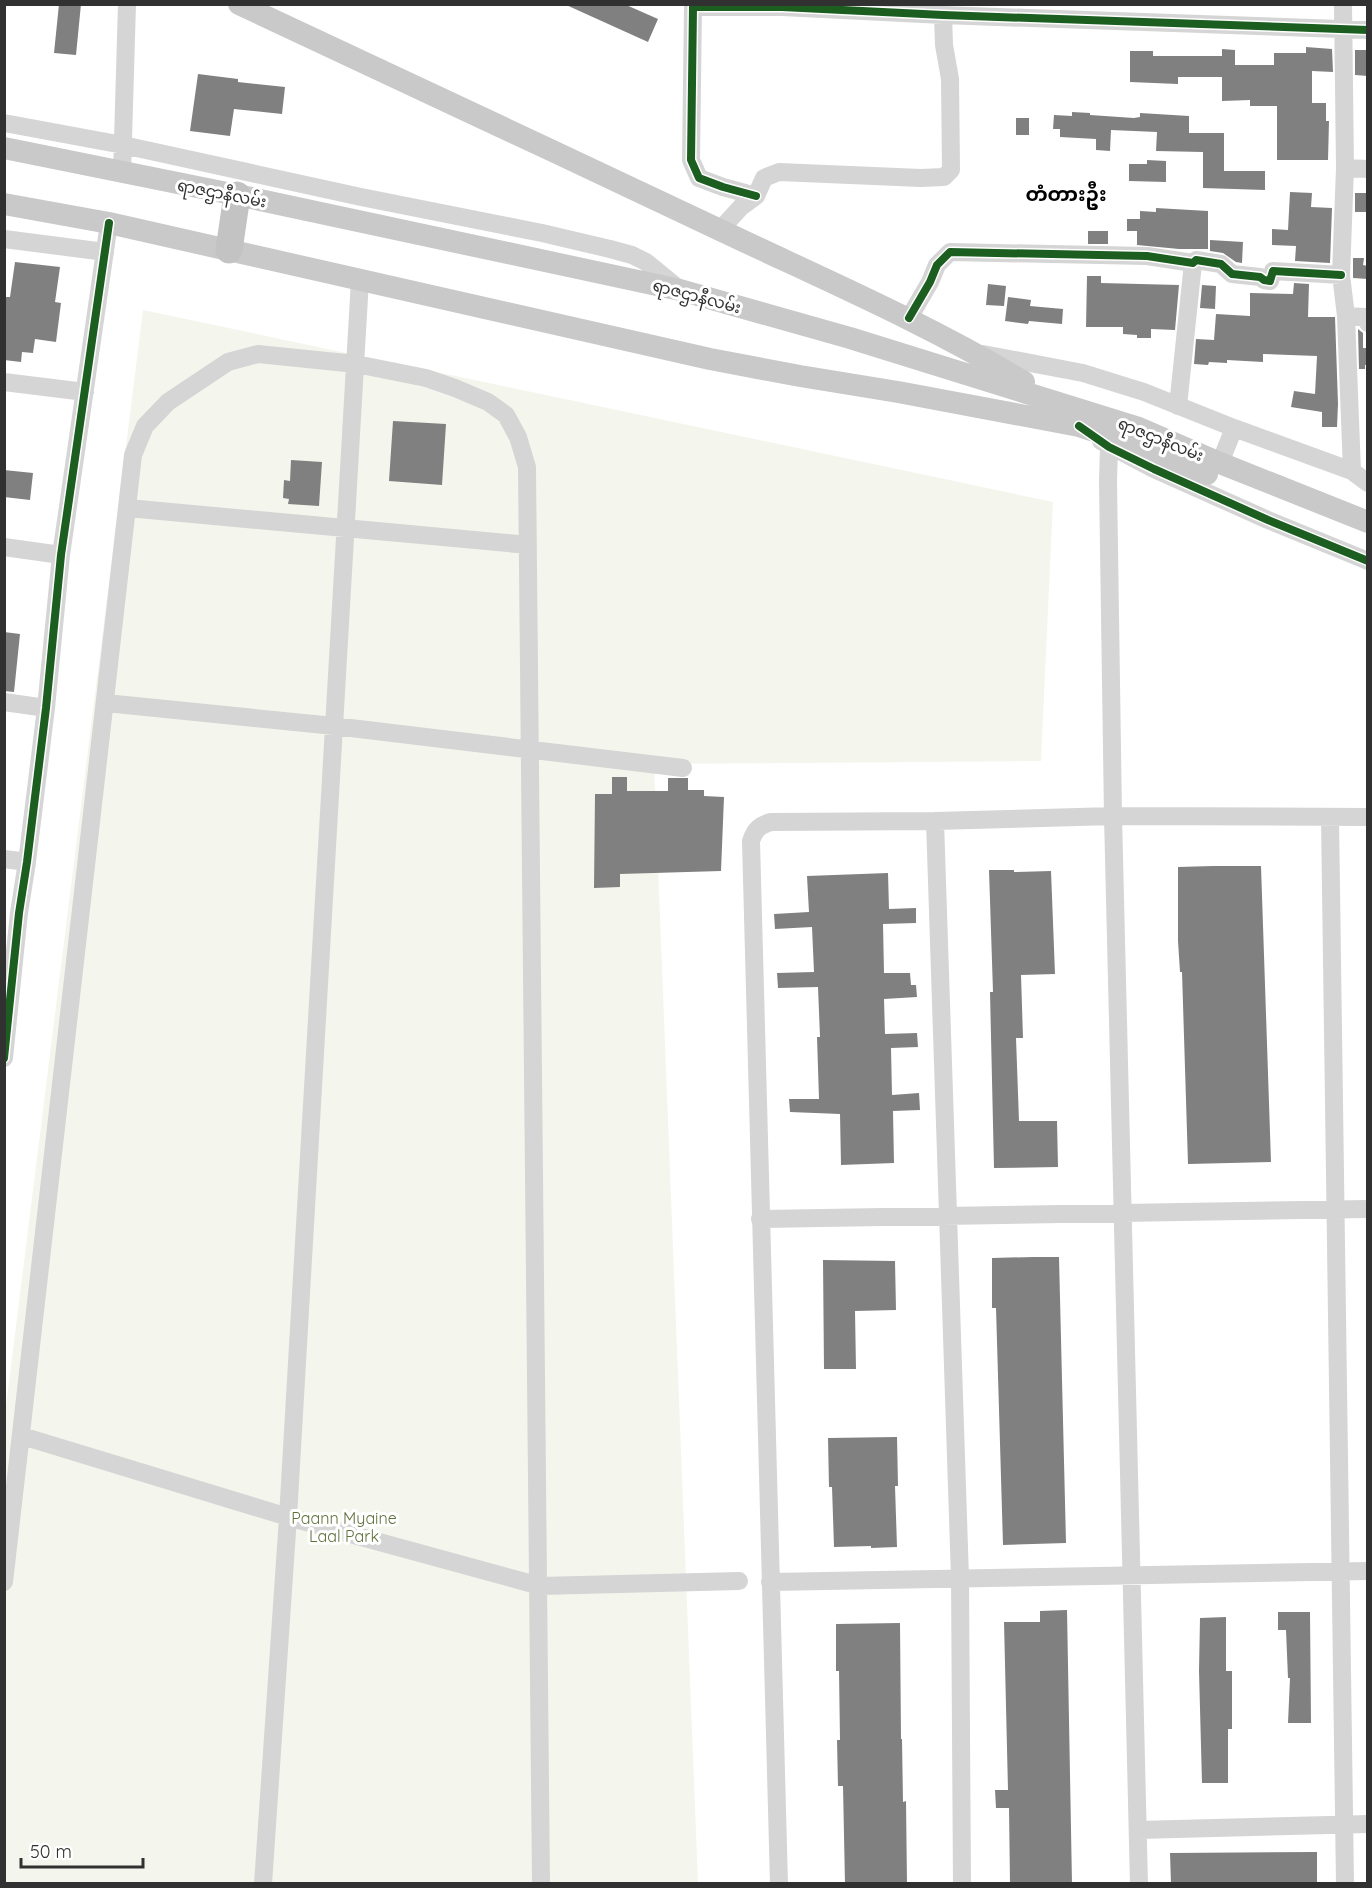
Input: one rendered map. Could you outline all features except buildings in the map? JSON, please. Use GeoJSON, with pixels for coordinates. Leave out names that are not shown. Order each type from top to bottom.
{"type":"FeatureCollection","features":[{"type":"Feature","properties":{"kind":"highway"},"geometry":{"type":"LineString","coordinates":[[229,250],[237,195]]}},
{"type":"Feature","properties":{"kind":"main road"},"geometry":{"type":"LineString","coordinates":[[239,4],[909,318],[975,353],[1052,400],[1079,426]]}},
{"type":"Feature","properties":{"kind":"main road","name":"ရာဇဌာနီလမ်း"},"geometry":{"type":"LineString","coordinates":[[4,148],[237,195],[680,290],[850,338],[1139,428],[1368,522]]}},
{"type":"Feature","properties":{"kind":"main road","name":"ရာဇဌာနီလမ်း"},"geometry":{"type":"LineString","coordinates":[[4,204],[109,223],[710,360],[1079,426],[1134,444],[1368,538]]}},
{"type":"Feature","properties":{"kind":"street"},"geometry":{"type":"LineString","coordinates":[[122,173],[127,4]]}},
{"type":"Feature","properties":{"kind":"street"},"geometry":{"type":"LineString","coordinates":[[1343,4],[1345,168],[1341,275],[1346,316],[1352,471]]}},
{"type":"Feature","properties":{"kind":"street"},"geometry":{"type":"LineString","coordinates":[[756,196],[699,178],[691,160],[693,7],[856,8],[943,15],[1368,30]]}},
{"type":"Feature","properties":{"kind":"street"},"geometry":{"type":"LineString","coordinates":[[720,230],[741,207],[756,196],[764,178],[779,172],[944,177],[951,170],[950,79],[944,45],[943,15]]}},
{"type":"Feature","properties":{"kind":"street"},"geometry":{"type":"LineString","coordinates":[[4,123],[123,145],[610,249],[632,255],[646,262],[680,290]]}},
{"type":"Feature","properties":{"kind":"street"},"geometry":{"type":"LineString","coordinates":[[1345,168],[1368,170]]}},
{"type":"Feature","properties":{"kind":"street"},"geometry":{"type":"LineString","coordinates":[[5,1051],[12,912],[27,862],[62,555],[109,223]]}},
{"type":"Feature","properties":{"kind":"street"},"geometry":{"type":"LineString","coordinates":[[4,239],[105,252]]}},
{"type":"Feature","properties":{"kind":"street"},"geometry":{"type":"LineString","coordinates":[[909,318],[937,266],[950,252],[1147,256],[1193,263],[1196,260],[1221,264],[1232,274],[1260,277],[1270,281],[1273,271],[1341,275]]}},
{"type":"Feature","properties":{"kind":"street"},"geometry":{"type":"LineString","coordinates":[[1178,406],[1193,263]]}},
{"type":"Feature","properties":{"kind":"street"},"geometry":{"type":"LineString","coordinates":[[263,1884],[288,1517],[360,280]]}},
{"type":"Feature","properties":{"kind":"street"},"geometry":{"type":"LineString","coordinates":[[1346,316],[1365,317],[1368,323]]}},
{"type":"Feature","properties":{"kind":"street"},"geometry":{"type":"LineString","coordinates":[[975,353],[1083,373],[1144,392],[1352,471],[1368,483]]}},
{"type":"Feature","properties":{"kind":"street"},"geometry":{"type":"LineString","coordinates":[[4,1582],[134,455],[145,426],[168,402],[228,362],[258,354],[356,364],[426,378],[455,388],[488,402],[506,416],[518,437],[527,467],[540,1586],[541,1884]]}},
{"type":"Feature","properties":{"kind":"street"},"geometry":{"type":"LineString","coordinates":[[4,382],[85,392]]}},
{"type":"Feature","properties":{"kind":"street"},"geometry":{"type":"LineString","coordinates":[[1079,426],[1109,447],[1268,520],[1368,561]]}},
{"type":"Feature","properties":{"kind":"street"},"geometry":{"type":"LineString","coordinates":[[1220,463],[1234,428]]}},
{"type":"Feature","properties":{"kind":"street"},"geometry":{"type":"LineString","coordinates":[[1109,447],[1113,816],[1139,1884]]}},
{"type":"Feature","properties":{"kind":"street"},"geometry":{"type":"LineString","coordinates":[[128,508],[528,544]]}},
{"type":"Feature","properties":{"kind":"street"},"geometry":{"type":"LineString","coordinates":[[4,548],[62,555]]}},
{"type":"Feature","properties":{"kind":"street"},"geometry":{"type":"LineString","coordinates":[[4,702],[46,708]]}},
{"type":"Feature","properties":{"kind":"street"},"geometry":{"type":"LineString","coordinates":[[106,703],[334,726],[682,768]]}},
{"type":"Feature","properties":{"kind":"street"},"geometry":{"type":"LineString","coordinates":[[779,1884],[750,841],[754,832],[761,825],[771,822],[935,821],[1113,816],[1368,817]]}},
{"type":"Feature","properties":{"kind":"street"},"geometry":{"type":"LineString","coordinates":[[1330,818],[1345,1884]]}},
{"type":"Feature","properties":{"kind":"street"},"geometry":{"type":"LineString","coordinates":[[935,821],[960,1578],[962,1884]]}},
{"type":"Feature","properties":{"kind":"street"},"geometry":{"type":"LineString","coordinates":[[4,859],[27,862]]}},
{"type":"Feature","properties":{"kind":"street"},"geometry":{"type":"LineString","coordinates":[[760,1219],[1368,1209]]}},
{"type":"Feature","properties":{"kind":"street"},"geometry":{"type":"LineString","coordinates":[[22,1436],[288,1517],[540,1586],[739,1581]]}},
{"type":"Feature","properties":{"kind":"street"},"geometry":{"type":"LineString","coordinates":[[770,1582],[1368,1571]]}},
{"type":"Feature","properties":{"kind":"street"},"geometry":{"type":"LineString","coordinates":[[1138,1830],[1368,1824]]}},
{"type":"Feature","properties":{"kind":"green space","name":"Paann Myaine Laal Park"},"geometry":{"type":"Polygon","coordinates":[[[143,310],[1053,502],[1041,761],[654,764],[698,1883],[5,1884],[5,1414],[143,310]]]}},
{"type":"Feature","properties":{"kind":"cycle path"},"geometry":{"type":"LineString","coordinates":[[756,196],[699,178],[691,160],[693,7],[782,7],[1368,30]]}},
{"type":"Feature","properties":{"kind":"cycle path"},"geometry":{"type":"LineString","coordinates":[[4,1058],[19,913],[46,708],[61,555],[109,223]]}},
{"type":"Feature","properties":{"kind":"cycle path"},"geometry":{"type":"LineString","coordinates":[[909,318],[937,265],[950,252],[1147,256],[1193,263],[1196,260],[1221,264],[1232,274],[1260,277],[1270,281],[1273,271],[1341,275]]}},
{"type":"Feature","properties":{"kind":"cycle path"},"geometry":{"type":"LineString","coordinates":[[1079,426],[1109,447],[1154,469],[1268,520],[1368,561]]}},
{"type":"Feature","properties":{"kind":"district","name":"တံတားဦး"},"geometry":{"type":"Point","coordinates":[1066,194]}}]}
